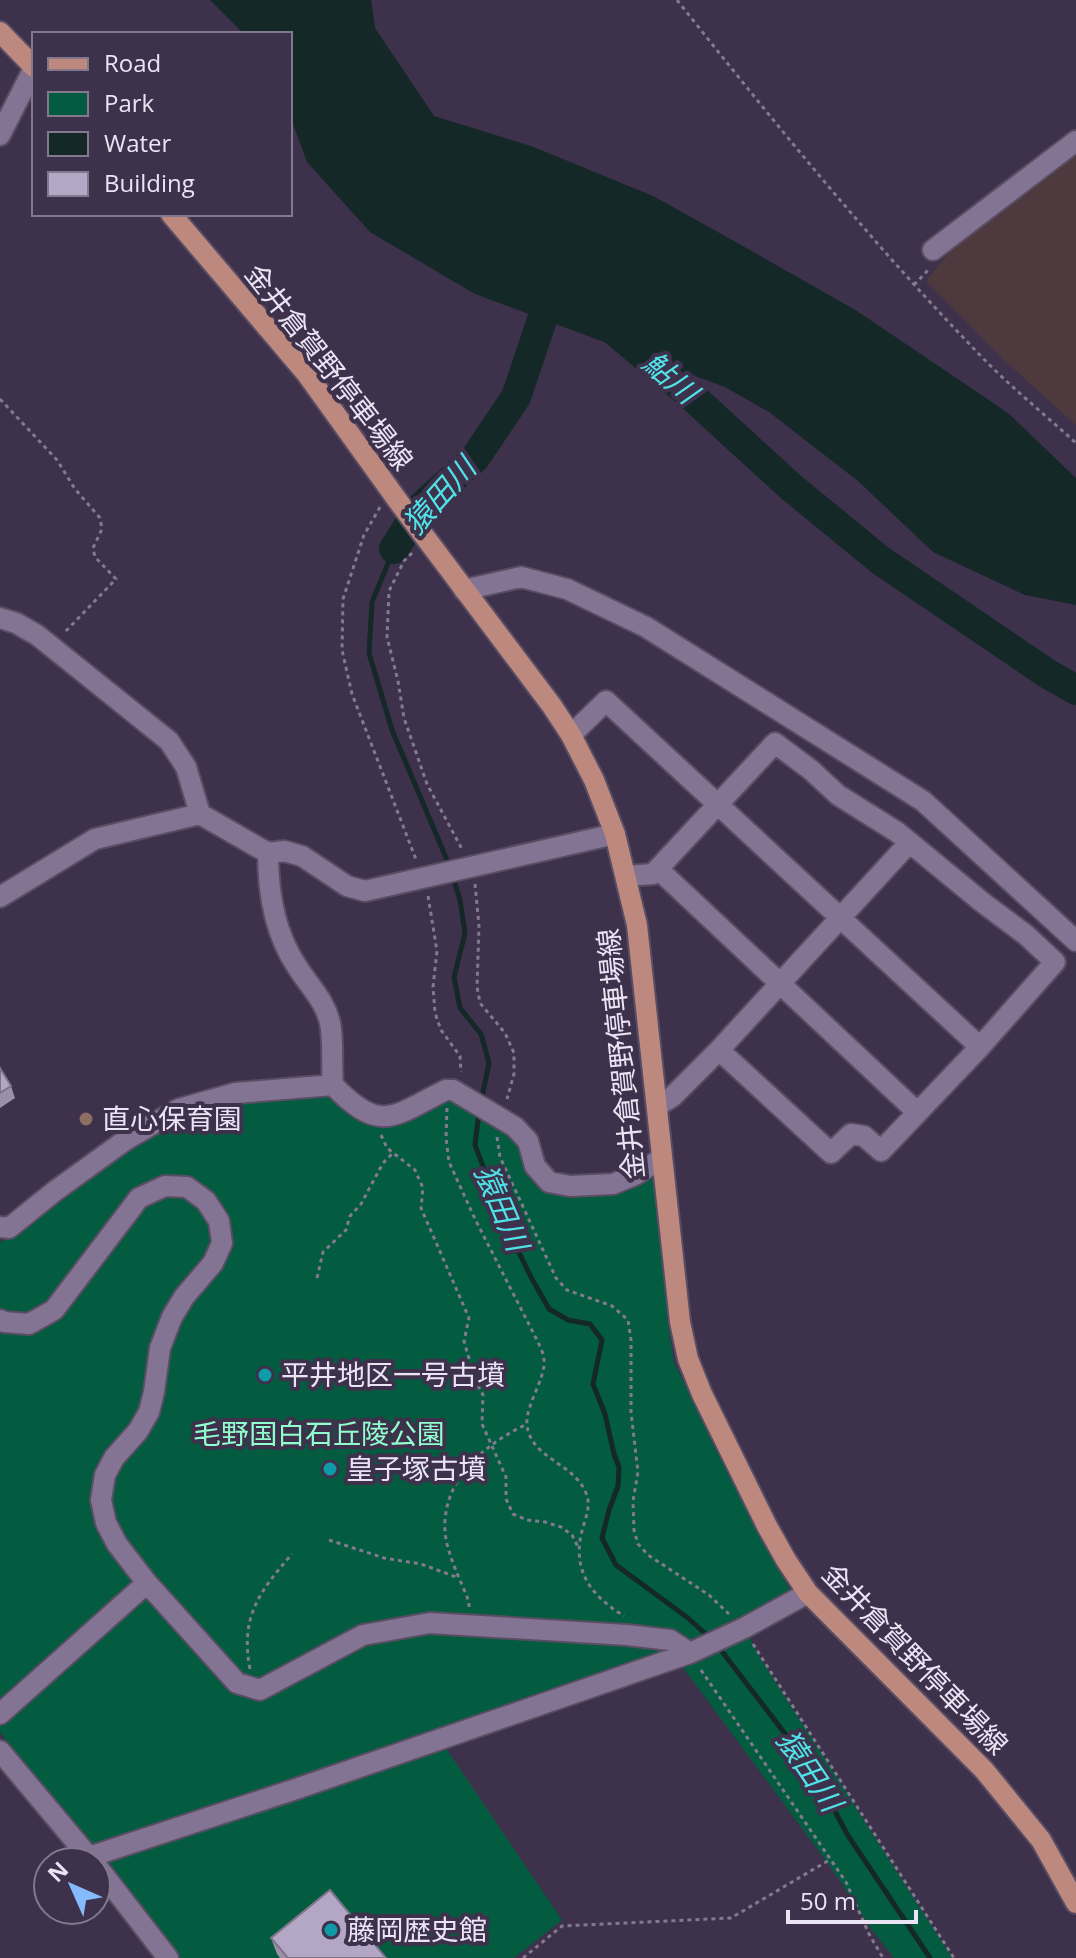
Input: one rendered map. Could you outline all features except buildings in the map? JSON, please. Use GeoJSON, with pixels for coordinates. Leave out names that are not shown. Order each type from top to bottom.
{"type":"FeatureCollection","features":[{"type":"Feature","properties":{"kind":"main road"},"geometry":{"type":"LineString","coordinates":[[0,32],[32,66]]}},
{"type":"Feature","properties":{"kind":"main road","name":"金井倉賀野停車場線"},"geometry":{"type":"LineString","coordinates":[[173,216],[306,373],[571,735],[594,780],[615,834],[637,925],[678,1308],[688,1359],[702,1394],[747,1488],[786,1560],[808,1593],[984,1770],[1041,1840],[1076,1903]]}},
{"type":"Feature","properties":{"kind":"street"},"geometry":{"type":"LineString","coordinates":[[0,135],[32,72]]}},
{"type":"Feature","properties":{"kind":"street"},"geometry":{"type":"LineString","coordinates":[[933,250],[1076,141]]}},
{"type":"Feature","properties":{"kind":"street"},"geometry":{"type":"LineString","coordinates":[[464,590],[521,577],[567,589],[646,627],[923,801],[1076,941]]}},
{"type":"Feature","properties":{"kind":"street"},"geometry":{"type":"LineString","coordinates":[[0,618],[37,635],[169,741],[186,767],[200,814]]}},
{"type":"Feature","properties":{"kind":"street"},"geometry":{"type":"LineString","coordinates":[[571,735],[606,701],[980,1047]]}},
{"type":"Feature","properties":{"kind":"street"},"geometry":{"type":"LineString","coordinates":[[626,876],[653,874],[775,743],[838,795],[897,832],[1026,935],[1055,962],[881,1151],[864,1136],[851,1134],[831,1153],[719,1050]]}},
{"type":"Feature","properties":{"kind":"street"},"geometry":{"type":"LineString","coordinates":[[0,897],[95,839],[200,814],[268,853],[284,851],[302,856],[347,886],[365,891],[615,834]]}},
{"type":"Feature","properties":{"kind":"street"},"geometry":{"type":"LineString","coordinates":[[657,1106],[672,1097],[719,1050],[909,843]]}},
{"type":"Feature","properties":{"kind":"street"},"geometry":{"type":"LineString","coordinates":[[268,853],[268,877],[282,942],[321,1000],[330,1024],[333,1085],[344,1097],[371,1115],[386,1117],[408,1111],[446,1090],[453,1090],[515,1127],[528,1141],[535,1166],[549,1182],[570,1186],[613,1184],[661,1159]]}},
{"type":"Feature","properties":{"kind":"street"},"geometry":{"type":"LineString","coordinates":[[658,869],[917,1112]]}},
{"type":"Feature","properties":{"kind":"street"},"geometry":{"type":"LineString","coordinates":[[0,1227],[9,1228],[127,1139],[179,1109],[236,1093],[333,1085]]}},
{"type":"Feature","properties":{"kind":"street"},"geometry":{"type":"LineString","coordinates":[[0,1320],[29,1324],[54,1310],[139,1198],[165,1186],[187,1187],[206,1201],[219,1221],[222,1243],[213,1263],[184,1297],[172,1317],[160,1348],[149,1412],[138,1431],[114,1458],[105,1475],[101,1500],[106,1523],[117,1544],[147,1583],[237,1683],[260,1690],[363,1635],[430,1623],[627,1635],[670,1640],[694,1652]]}},
{"type":"Feature","properties":{"kind":"street"},"geometry":{"type":"LineString","coordinates":[[0,1714],[147,1583]]}},
{"type":"Feature","properties":{"kind":"street"},"geometry":{"type":"LineString","coordinates":[[112,1854],[694,1652],[808,1593]]}},
{"type":"Feature","properties":{"kind":"street"},"geometry":{"type":"LineString","coordinates":[[0,1751],[80,1846]]}},
{"type":"Feature","properties":{"kind":"street"},"geometry":{"type":"LineString","coordinates":[[112,1886],[168,1958]]}},
{"type":"Feature","properties":{"kind":"path"},"geometry":{"type":"LineString","coordinates":[[677,0],[775,124],[910,280],[979,355],[1076,443]]}},
{"type":"Feature","properties":{"kind":"path"},"geometry":{"type":"LineString","coordinates":[[0,399],[57,460],[75,489],[100,518],[102,529],[93,548],[95,557],[116,579],[51,646]]}},
{"type":"Feature","properties":{"kind":"path"},"geometry":{"type":"LineString","coordinates":[[394,495],[364,535],[343,599],[342,650],[352,694],[424,879],[431,912],[437,951],[433,987],[435,1013],[441,1030],[460,1056],[461,1076],[447,1110],[449,1162],[545,1361],[527,1424],[534,1443],[547,1457],[565,1466],[581,1481],[588,1498],[579,1549]]}},
{"type":"Feature","properties":{"kind":"path"},"geometry":{"type":"LineString","coordinates":[[424,536],[404,561],[389,591],[387,637],[404,718],[427,784],[473,867],[479,926],[477,987],[480,1003],[505,1033],[514,1053],[510,1095],[498,1116],[500,1157],[556,1278],[567,1290],[612,1306],[628,1320],[631,1412],[638,1472],[633,1501],[634,1530],[638,1544],[648,1555],[709,1595],[740,1630],[954,1958]]}},
{"type":"Feature","properties":{"kind":"path"},"geometry":{"type":"LineString","coordinates":[[371,1115],[387,1148],[415,1170],[423,1188],[421,1208],[469,1318],[464,1341],[475,1380],[483,1395],[482,1424],[506,1477],[506,1499],[513,1514],[561,1527],[572,1535],[591,1590],[602,1601],[631,1619]]}},
{"type":"Feature","properties":{"kind":"path"},"geometry":{"type":"LineString","coordinates":[[317,1278],[323,1252],[346,1230],[350,1216],[361,1204],[383,1163],[393,1153]]}},
{"type":"Feature","properties":{"kind":"path"},"geometry":{"type":"LineString","coordinates":[[468,1626],[469,1602],[444,1532],[446,1510],[454,1488],[469,1463],[490,1445],[527,1424]]}},
{"type":"Feature","properties":{"kind":"path"},"geometry":{"type":"LineString","coordinates":[[329,1540],[384,1558],[421,1564],[461,1579]]}},
{"type":"Feature","properties":{"kind":"path"},"geometry":{"type":"LineString","coordinates":[[253,1689],[246,1647],[250,1618],[267,1582],[292,1554]]}},
{"type":"Feature","properties":{"kind":"path"},"geometry":{"type":"LineString","coordinates":[[694,1652],[846,1882],[883,1958]]}},
{"type":"Feature","properties":{"kind":"path"},"geometry":{"type":"LineString","coordinates":[[523,1958],[562,1926],[731,1918],[831,1859]]}},
{"type":"Feature","properties":{"kind":"shaded area"},"geometry":{"type":"Polygon","coordinates":[[[1076,150],[1076,425],[1005,361],[926,281],[961,238],[1076,150]]]}},
{"type":"Feature","properties":{"kind":"green space","name":"毛野国白石丘陵公園"},"geometry":{"type":"Polygon","coordinates":[[[329,1090],[367,1119],[452,1093],[512,1129],[545,1189],[657,1165],[668,1325],[674,1362],[714,1446],[790,1590],[740,1618],[759,1656],[952,1958],[894,1958],[673,1654],[435,1732],[562,1920],[514,1958],[177,1958],[112,1876],[112,1846],[89,1846],[0,1732],[0,1243],[58,1193],[181,1111],[238,1097],[329,1090]]]}},
{"type":"Feature","properties":{"kind":"water"},"geometry":{"type":"Polygon","coordinates":[[[210,0],[371,0],[375,28],[434,116],[531,146],[653,196],[857,311],[1008,413],[1076,478],[1076,605],[1025,595],[933,552],[858,481],[769,412],[725,387],[475,294],[370,232],[307,162],[292,121],[292,32],[242,32],[210,0]]]}},
{"type":"Feature","properties":{"kind":"waterway","name":"猿田川"},"geometry":{"type":"LineString","coordinates":[[394,549],[419,509],[475,458],[516,397],[548,302],[559,284]]}},
{"type":"Feature","properties":{"kind":"waterway","name":"鮎川"},"geometry":{"type":"LineString","coordinates":[[616,332],[791,487],[880,560],[1076,690]]}},
{"type":"Feature","properties":{"kind":"waterway","name":"猿田川"},"geometry":{"type":"LineString","coordinates":[[394,549],[372,602],[369,653],[392,730],[450,867]]}},
{"type":"Feature","properties":{"kind":"waterway","name":"猿田川"},"geometry":{"type":"LineString","coordinates":[[453,877],[465,933],[454,977],[460,1008],[481,1034],[489,1063],[481,1102]]}},
{"type":"Feature","properties":{"kind":"waterway","name":"猿田川"},"geometry":{"type":"LineString","coordinates":[[479,1112],[475,1145],[503,1220],[532,1279],[549,1309],[568,1320],[590,1324],[602,1340],[593,1384],[605,1414],[619,1467],[618,1486],[602,1538],[616,1565],[710,1638]]}},
{"type":"Feature","properties":{"kind":"waterway","name":"猿田川"},"geometry":{"type":"LineString","coordinates":[[717,1645],[796,1748],[847,1834],[930,1958]]}},
{"type":"Feature","properties":{"kind":"place","name":"直心保育園"},"geometry":{"type":"Point","coordinates":[86,1119]}},
{"type":"Feature","properties":{"kind":"place","name":"平井地区一号古墳"},"geometry":{"type":"Point","coordinates":[265,1375]}},
{"type":"Feature","properties":{"kind":"place","name":"皇子塚古墳"},"geometry":{"type":"Point","coordinates":[330,1469]}},
{"type":"Feature","properties":{"kind":"place","name":"藤岡歴史館"},"geometry":{"type":"Point","coordinates":[331,1930]}}]}
